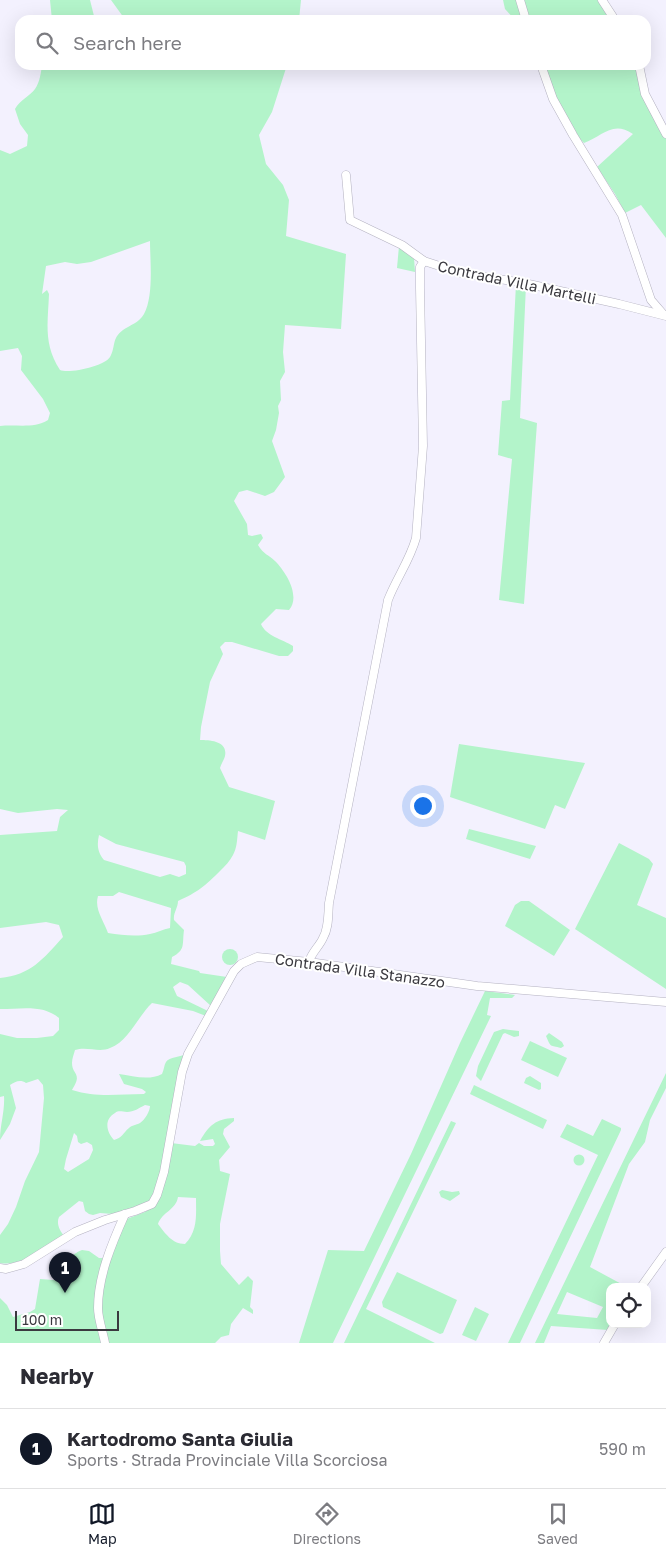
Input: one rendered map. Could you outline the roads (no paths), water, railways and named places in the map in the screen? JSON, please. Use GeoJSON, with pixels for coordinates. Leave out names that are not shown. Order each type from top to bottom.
{"type":"FeatureCollection","features":[{"type":"Feature","properties":{"kind":"street"},"geometry":{"type":"LineString","coordinates":[[520,0],[524,15]]}},
{"type":"Feature","properties":{"kind":"street"},"geometry":{"type":"LineString","coordinates":[[602,0],[612,15]]}},
{"type":"Feature","properties":{"kind":"street","name":"Contrada Villa Martelli"},"geometry":{"type":"LineString","coordinates":[[543,70],[553,99],[622,215],[651,300],[665,316]]}},
{"type":"Feature","properties":{"kind":"street"},"geometry":{"type":"LineString","coordinates":[[640,70],[645,94],[666,134]]}},
{"type":"Feature","properties":{"kind":"street","name":"Contrada Villa Martelli"},"geometry":{"type":"LineString","coordinates":[[346,175],[350,220],[402,244],[424,261],[461,273],[524,283],[665,316]]}},
{"type":"Feature","properties":{"kind":"street"},"geometry":{"type":"LineString","coordinates":[[309,962],[310,957],[327,930],[331,888],[388,600],[394,584],[413,549],[416,538],[423,446],[420,267],[424,261]]}},
{"type":"Feature","properties":{"kind":"street","name":"Contrada Villa Stanazzo"},"geometry":{"type":"LineString","coordinates":[[0,1268],[24,1264],[75,1232],[152,1204],[157,1195],[164,1172],[182,1072],[188,1054],[234,972],[241,964],[256,957],[309,962],[477,986],[666,1002]]}},
{"type":"Feature","properties":{"kind":"street"},"geometry":{"type":"LineString","coordinates":[[106,1343],[98,1309],[101,1282],[114,1240],[125,1214]]}},
{"type":"Feature","properties":{"kind":"street"},"geometry":{"type":"LineString","coordinates":[[644,1283],[666,1252]]}},
{"type":"Feature","properties":{"kind":"street"},"geometry":{"type":"LineString","coordinates":[[604,1343],[613,1328]]}},
{"type":"Feature","properties":{"kind":"place","name":"Kartodromo Santa Giulia"},"geometry":{"type":"Point","coordinates":[65,1293]}}]}
